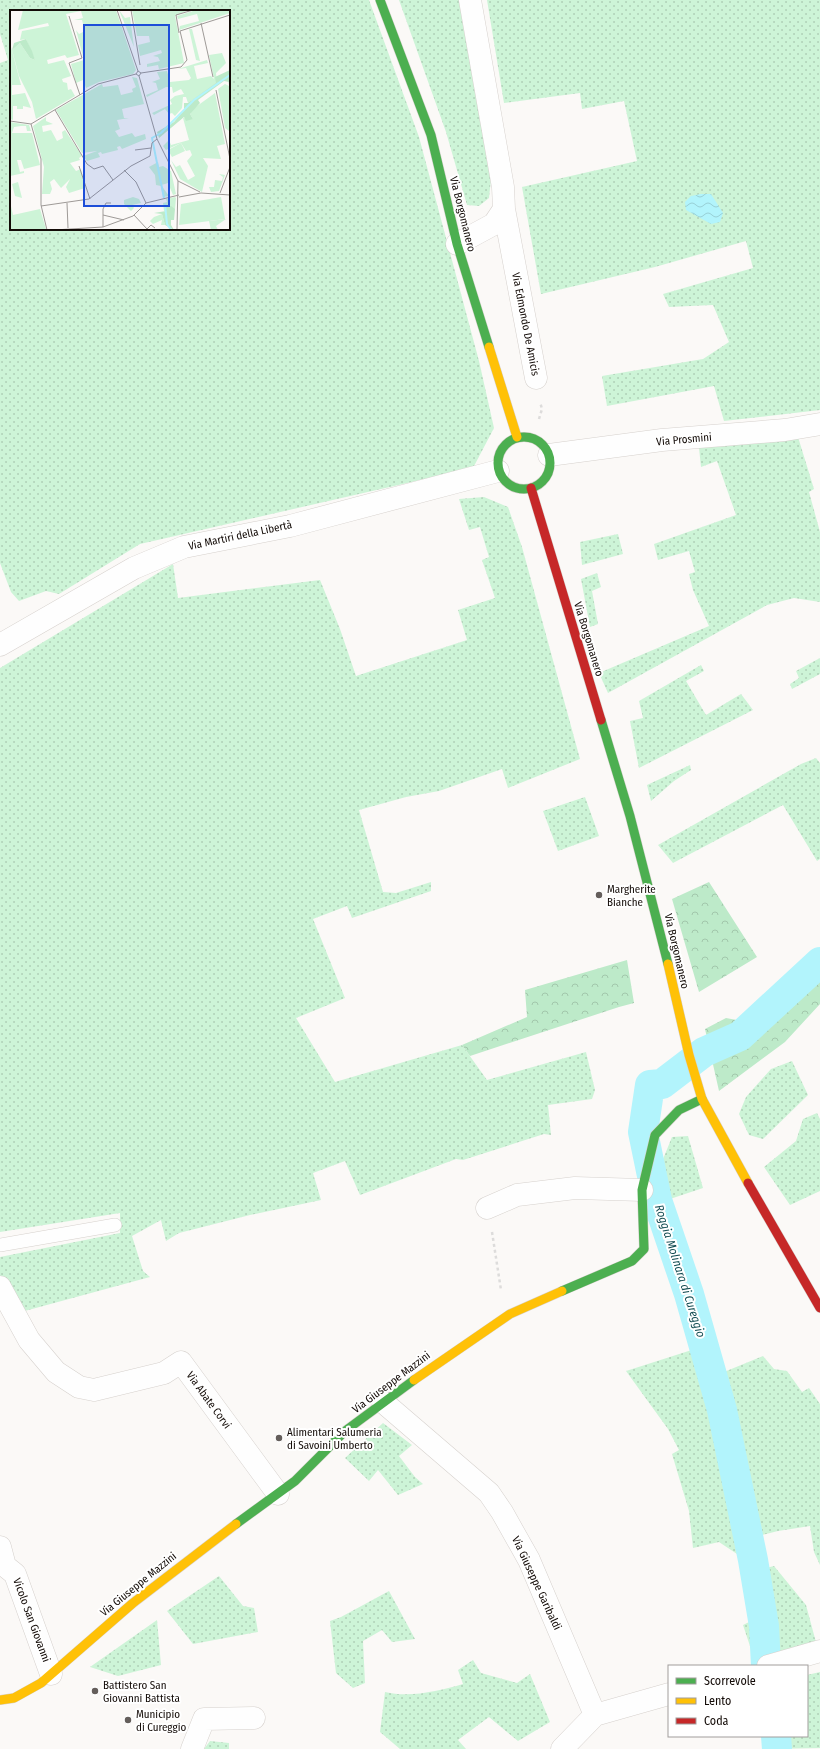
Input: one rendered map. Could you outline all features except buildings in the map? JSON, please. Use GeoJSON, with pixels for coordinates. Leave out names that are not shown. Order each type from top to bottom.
{"type":"FeatureCollection","features":[{"type":"Feature","properties":{"kind":"main road","name":"Via Borgomanero"},"geometry":{"type":"LineString","coordinates":[[380,0],[431,135],[457,244],[517,437]]}},
{"type":"Feature","properties":{"kind":"main road"},"geometry":{"type":"LineString","coordinates":[[526,436],[534,438],[546,448],[549,456],[549,472],[545,479],[531,488],[515,488],[502,478],[498,471],[497,462],[499,454],[503,446],[509,440],[526,436]]}},
{"type":"Feature","properties":{"kind":"main road","name":"Via Borgomanero"},"geometry":{"type":"LineString","coordinates":[[531,488],[630,816],[661,932],[689,1055],[702,1099],[738,1168],[820,1308]]}},
{"type":"Feature","properties":{"kind":"main road","name":"Via Giuseppe Mazzini"},"geometry":{"type":"LineString","coordinates":[[0,1700],[14,1698],[46,1679],[133,1603],[203,1548],[295,1481],[345,1431],[447,1356],[510,1314],[632,1261],[644,1249],[643,1183],[655,1135],[680,1110],[702,1099]]}},
{"type":"Feature","properties":{"kind":"street","name":"Via Edmondo De Amicis"},"geometry":{"type":"LineString","coordinates":[[470,0],[503,187],[504,209],[536,378]]}},
{"type":"Feature","properties":{"kind":"street"},"geometry":{"type":"LineString","coordinates":[[457,244],[494,224],[504,209]]}},
{"type":"Feature","properties":{"kind":"street","name":"Via Prosmini"},"geometry":{"type":"LineString","coordinates":[[549,456],[662,440],[785,430],[820,424]]}},
{"type":"Feature","properties":{"kind":"street","name":"Via Martiri della Libertà"},"geometry":{"type":"LineString","coordinates":[[0,645],[134,568],[184,547],[290,526],[498,471]]}},
{"type":"Feature","properties":{"kind":"street"},"geometry":{"type":"LineString","coordinates":[[487,1208],[517,1195],[575,1188],[643,1183]]}},
{"type":"Feature","properties":{"kind":"street","name":"Via Abate Corvi"},"geometry":{"type":"LineString","coordinates":[[0,1287],[29,1340],[56,1372],[79,1387],[94,1390],[164,1373],[181,1362],[278,1494]]}},
{"type":"Feature","properties":{"kind":"street","name":"Via Giuseppe Garibaldi"},"geometry":{"type":"LineString","coordinates":[[383,1402],[489,1493],[502,1512],[529,1560],[595,1715]]}},
{"type":"Feature","properties":{"kind":"street","name":"Vicolo San Giovanni"},"geometry":{"type":"LineString","coordinates":[[0,1547],[5,1566],[15,1574],[46,1679]]}},
{"type":"Feature","properties":{"kind":"street"},"geometry":{"type":"LineString","coordinates":[[773,1665],[820,1651]]}},
{"type":"Feature","properties":{"kind":"street"},"geometry":{"type":"LineString","coordinates":[[562,1749],[595,1715],[668,1694]]}},
{"type":"Feature","properties":{"kind":"street"},"geometry":{"type":"LineString","coordinates":[[192,1749],[204,1719],[254,1718]]}},
{"type":"Feature","properties":{"kind":"lane"},"geometry":{"type":"LineString","coordinates":[[0,1245],[115,1225]]}},
{"type":"Feature","properties":{"kind":"path","name":"Via Edmondo De Amicis"},"geometry":{"type":"LineString","coordinates":[[534,438],[542,409],[536,378]]}},
{"type":"Feature","properties":{"kind":"path"},"geometry":{"type":"LineString","coordinates":[[487,1208],[503,1297],[510,1314]]}},
{"type":"Feature","properties":{"kind":"green space"},"geometry":{"type":"Polygon","coordinates":[[[0,0],[369,0],[419,137],[479,361],[494,428],[473,468],[140,544],[59,594],[46,591],[19,601],[11,592],[0,563],[0,63],[8,60],[0,34],[0,0]]]}},
{"type":"Feature","properties":{"kind":"green space"},"geometry":{"type":"Polygon","coordinates":[[[399,0],[460,0],[492,170],[489,198],[479,206],[467,205],[446,132],[399,0]]]}},
{"type":"Feature","properties":{"kind":"green space"},"geometry":{"type":"Polygon","coordinates":[[[487,0],[820,0],[820,410],[724,421],[714,386],[607,406],[602,376],[703,359],[729,342],[713,305],[669,307],[663,294],[753,268],[746,241],[655,267],[541,294],[522,187],[637,161],[624,101],[582,109],[580,93],[504,103],[487,0]]]}},
{"type":"Feature","properties":{"kind":"green space"},"geometry":{"type":"Polygon","coordinates":[[[798,437],[814,489],[809,492],[820,532],[820,602],[794,598],[767,605],[608,693],[599,673],[709,626],[693,590],[689,574],[695,572],[689,551],[658,560],[654,544],[736,515],[717,461],[701,467],[699,448],[798,437]]]}},
{"type":"Feature","properties":{"kind":"green space"},"geometry":{"type":"Polygon","coordinates":[[[484,497],[508,507],[522,547],[580,759],[508,788],[502,769],[439,791],[406,797],[359,810],[383,892],[396,893],[431,882],[431,891],[352,918],[347,906],[313,919],[345,998],[296,1018],[335,1082],[462,1045],[487,1080],[586,1052],[595,1090],[592,1099],[548,1105],[551,1135],[544,1134],[463,1160],[456,1159],[360,1195],[345,1161],[313,1173],[321,1200],[250,1215],[179,1233],[166,1241],[161,1220],[132,1236],[143,1271],[150,1277],[21,1312],[0,1276],[0,1257],[120,1233],[120,1213],[0,1232],[0,668],[173,564],[178,598],[320,580],[340,629],[356,676],[467,640],[458,610],[495,598],[482,560],[489,557],[480,527],[469,530],[459,499],[484,497]]]}},
{"type":"Feature","properties":{"kind":"green space"},"geometry":{"type":"Polygon","coordinates":[[[618,534],[623,554],[582,565],[580,542],[618,534]]]}},
{"type":"Feature","properties":{"kind":"green space"},"geometry":{"type":"Polygon","coordinates":[[[597,573],[601,587],[592,591],[598,624],[590,627],[581,579],[597,573]]]}},
{"type":"Feature","properties":{"kind":"green space"},"geometry":{"type":"Polygon","coordinates":[[[820,658],[820,674],[792,689],[790,684],[799,678],[796,671],[820,658]]]}},
{"type":"Feature","properties":{"kind":"green space"},"geometry":{"type":"Polygon","coordinates":[[[701,665],[704,671],[686,681],[706,715],[741,694],[753,710],[639,768],[630,721],[643,718],[639,701],[701,665]]]}},
{"type":"Feature","properties":{"kind":"green space"},"geometry":{"type":"Polygon","coordinates":[[[816,758],[820,763],[820,859],[817,861],[783,805],[673,863],[658,845],[801,764],[816,758]]]}},
{"type":"Feature","properties":{"kind":"green space"},"geometry":{"type":"Polygon","coordinates":[[[690,765],[691,770],[674,781],[651,801],[647,785],[690,765]]]}},
{"type":"Feature","properties":{"kind":"green space"},"geometry":{"type":"Polygon","coordinates":[[[585,797],[599,836],[558,851],[543,811],[585,797]]]}},
{"type":"Feature","properties":{"kind":"green space"},"geometry":{"type":"Polygon","coordinates":[[[709,882],[757,957],[699,992],[672,899],[709,882]]]}},
{"type":"Feature","properties":{"kind":"green space"},"geometry":{"type":"Polygon","coordinates":[[[627,960],[634,1003],[470,1056],[462,1045],[527,1017],[525,990],[627,960]]]}},
{"type":"Feature","properties":{"kind":"green space"},"geometry":{"type":"Polygon","coordinates":[[[820,969],[820,1004],[785,1042],[719,1091],[705,1029],[726,1018],[747,1022],[788,997],[820,969]]]}},
{"type":"Feature","properties":{"kind":"green space"},"geometry":{"type":"Polygon","coordinates":[[[792,1061],[808,1095],[763,1139],[749,1135],[739,1114],[746,1097],[771,1069],[792,1061]]]}},
{"type":"Feature","properties":{"kind":"green space"},"geometry":{"type":"Polygon","coordinates":[[[817,1113],[820,1119],[820,1191],[790,1205],[764,1167],[796,1141],[803,1119],[817,1113]]]}},
{"type":"Feature","properties":{"kind":"green space"},"geometry":{"type":"Polygon","coordinates":[[[688,1136],[703,1188],[661,1202],[672,1234],[657,1239],[648,1196],[672,1137],[688,1136]]]}},
{"type":"Feature","properties":{"kind":"green space"},"geometry":{"type":"Polygon","coordinates":[[[711,1322],[724,1372],[763,1356],[774,1369],[787,1371],[802,1392],[809,1388],[820,1404],[820,1565],[814,1552],[810,1526],[778,1531],[742,1540],[758,1570],[774,1566],[806,1605],[817,1646],[755,1661],[743,1625],[753,1620],[740,1556],[719,1542],[693,1548],[689,1511],[672,1454],[679,1450],[668,1429],[626,1371],[698,1348],[694,1330],[711,1322]]]}},
{"type":"Feature","properties":{"kind":"green space"},"geometry":{"type":"Polygon","coordinates":[[[383,1423],[412,1445],[399,1456],[415,1477],[423,1484],[398,1495],[378,1470],[369,1481],[345,1458],[383,1423]]]}},
{"type":"Feature","properties":{"kind":"green space"},"geometry":{"type":"Polygon","coordinates":[[[219,1576],[243,1606],[254,1608],[258,1632],[193,1644],[167,1611],[219,1576]]]}},
{"type":"Feature","properties":{"kind":"green space"},"geometry":{"type":"Polygon","coordinates":[[[389,1591],[415,1639],[392,1642],[382,1630],[363,1641],[365,1683],[353,1688],[336,1673],[330,1621],[341,1617],[389,1591]]]}},
{"type":"Feature","properties":{"kind":"green space"},"geometry":{"type":"Polygon","coordinates":[[[157,1620],[161,1665],[118,1676],[90,1667],[157,1620]]]}},
{"type":"Feature","properties":{"kind":"green space"},"geometry":{"type":"Polygon","coordinates":[[[473,1660],[481,1673],[517,1683],[530,1674],[550,1722],[518,1741],[489,1717],[458,1740],[466,1749],[400,1749],[380,1732],[385,1692],[395,1694],[424,1693],[463,1684],[458,1670],[473,1660]]]}},
{"type":"Feature","properties":{"kind":"green space"},"geometry":{"type":"Polygon","coordinates":[[[820,1672],[820,1748],[766,1749],[765,1737],[808,1737],[808,1675],[820,1672]]]}},
{"type":"Feature","properties":{"kind":"green space"},"geometry":{"type":"Polygon","coordinates":[[[210,1741],[229,1743],[229,1749],[204,1749],[210,1741]]]}},
{"type":"Feature","properties":{"kind":"water"},"geometry":{"type":"Polygon","coordinates":[[[711,194],[723,213],[720,222],[711,224],[686,210],[685,202],[691,196],[711,194]]]}},
{"type":"Feature","properties":{"kind":"waterway","name":"Roggia Molinara di Cureggio"},"geometry":{"type":"LineString","coordinates":[[766,1665],[764,1626],[753,1560],[722,1410],[689,1294],[657,1200],[643,1132],[650,1085],[662,1084],[704,1052],[740,1036],[820,962]]}},
{"type":"Feature","properties":{"kind":"waterway","name":"Roggia Molinara di Cureggio"},"geometry":{"type":"LineString","coordinates":[[776,1737],[777,1749]]}},
{"type":"Feature","properties":{"kind":"traffic: fast"},"geometry":{"type":"LineString","coordinates":[[380,0],[431,135],[457,244],[489,347]]}},
{"type":"Feature","properties":{"kind":"traffic: fast"},"geometry":{"type":"LineString","coordinates":[[519,437],[529,437],[543,444],[550,458],[550,463],[550,468],[543,482],[529,489],[519,489],[509,485],[502,478],[498,468],[498,458],[502,448],[509,441],[519,437]]}},
{"type":"Feature","properties":{"kind":"traffic: fast"},"geometry":{"type":"LineString","coordinates":[[601,720],[630,816],[668,964]]}},
{"type":"Feature","properties":{"kind":"traffic: fast"},"geometry":{"type":"LineString","coordinates":[[562,1291],[632,1261],[644,1249],[642,1190],[655,1135],[679,1110],[702,1099]]}},
{"type":"Feature","properties":{"kind":"traffic: fast"},"geometry":{"type":"LineString","coordinates":[[236,1524],[295,1481],[345,1431],[414,1380]]}},
{"type":"Feature","properties":{"kind":"traffic: slow"},"geometry":{"type":"LineString","coordinates":[[489,347],[517,437]]}},
{"type":"Feature","properties":{"kind":"traffic: slow"},"geometry":{"type":"LineString","coordinates":[[668,964],[689,1055],[702,1099],[748,1183]]}},
{"type":"Feature","properties":{"kind":"traffic: slow"},"geometry":{"type":"LineString","coordinates":[[414,1380],[510,1314],[562,1291]]}},
{"type":"Feature","properties":{"kind":"traffic: slow"},"geometry":{"type":"LineString","coordinates":[[0,1700],[14,1698],[41,1683],[133,1603],[236,1524]]}},
{"type":"Feature","properties":{"kind":"traffic: jam"},"geometry":{"type":"LineString","coordinates":[[531,488],[601,720]]}},
{"type":"Feature","properties":{"kind":"traffic: jam"},"geometry":{"type":"LineString","coordinates":[[748,1183],[820,1308]]}},
{"type":"Feature","properties":{"kind":"place","name":"Margherite Bianche"},"geometry":{"type":"Point","coordinates":[599,895]}},
{"type":"Feature","properties":{"kind":"place","name":"Alimentari Salumeria di Savoini Umberto"},"geometry":{"type":"Point","coordinates":[279,1438]}},
{"type":"Feature","properties":{"kind":"place","name":"Battistero San Giovanni Battista"},"geometry":{"type":"Point","coordinates":[95,1691]}},
{"type":"Feature","properties":{"kind":"place","name":"Municipio di Cureggio"},"geometry":{"type":"Point","coordinates":[128,1720]}}]}
